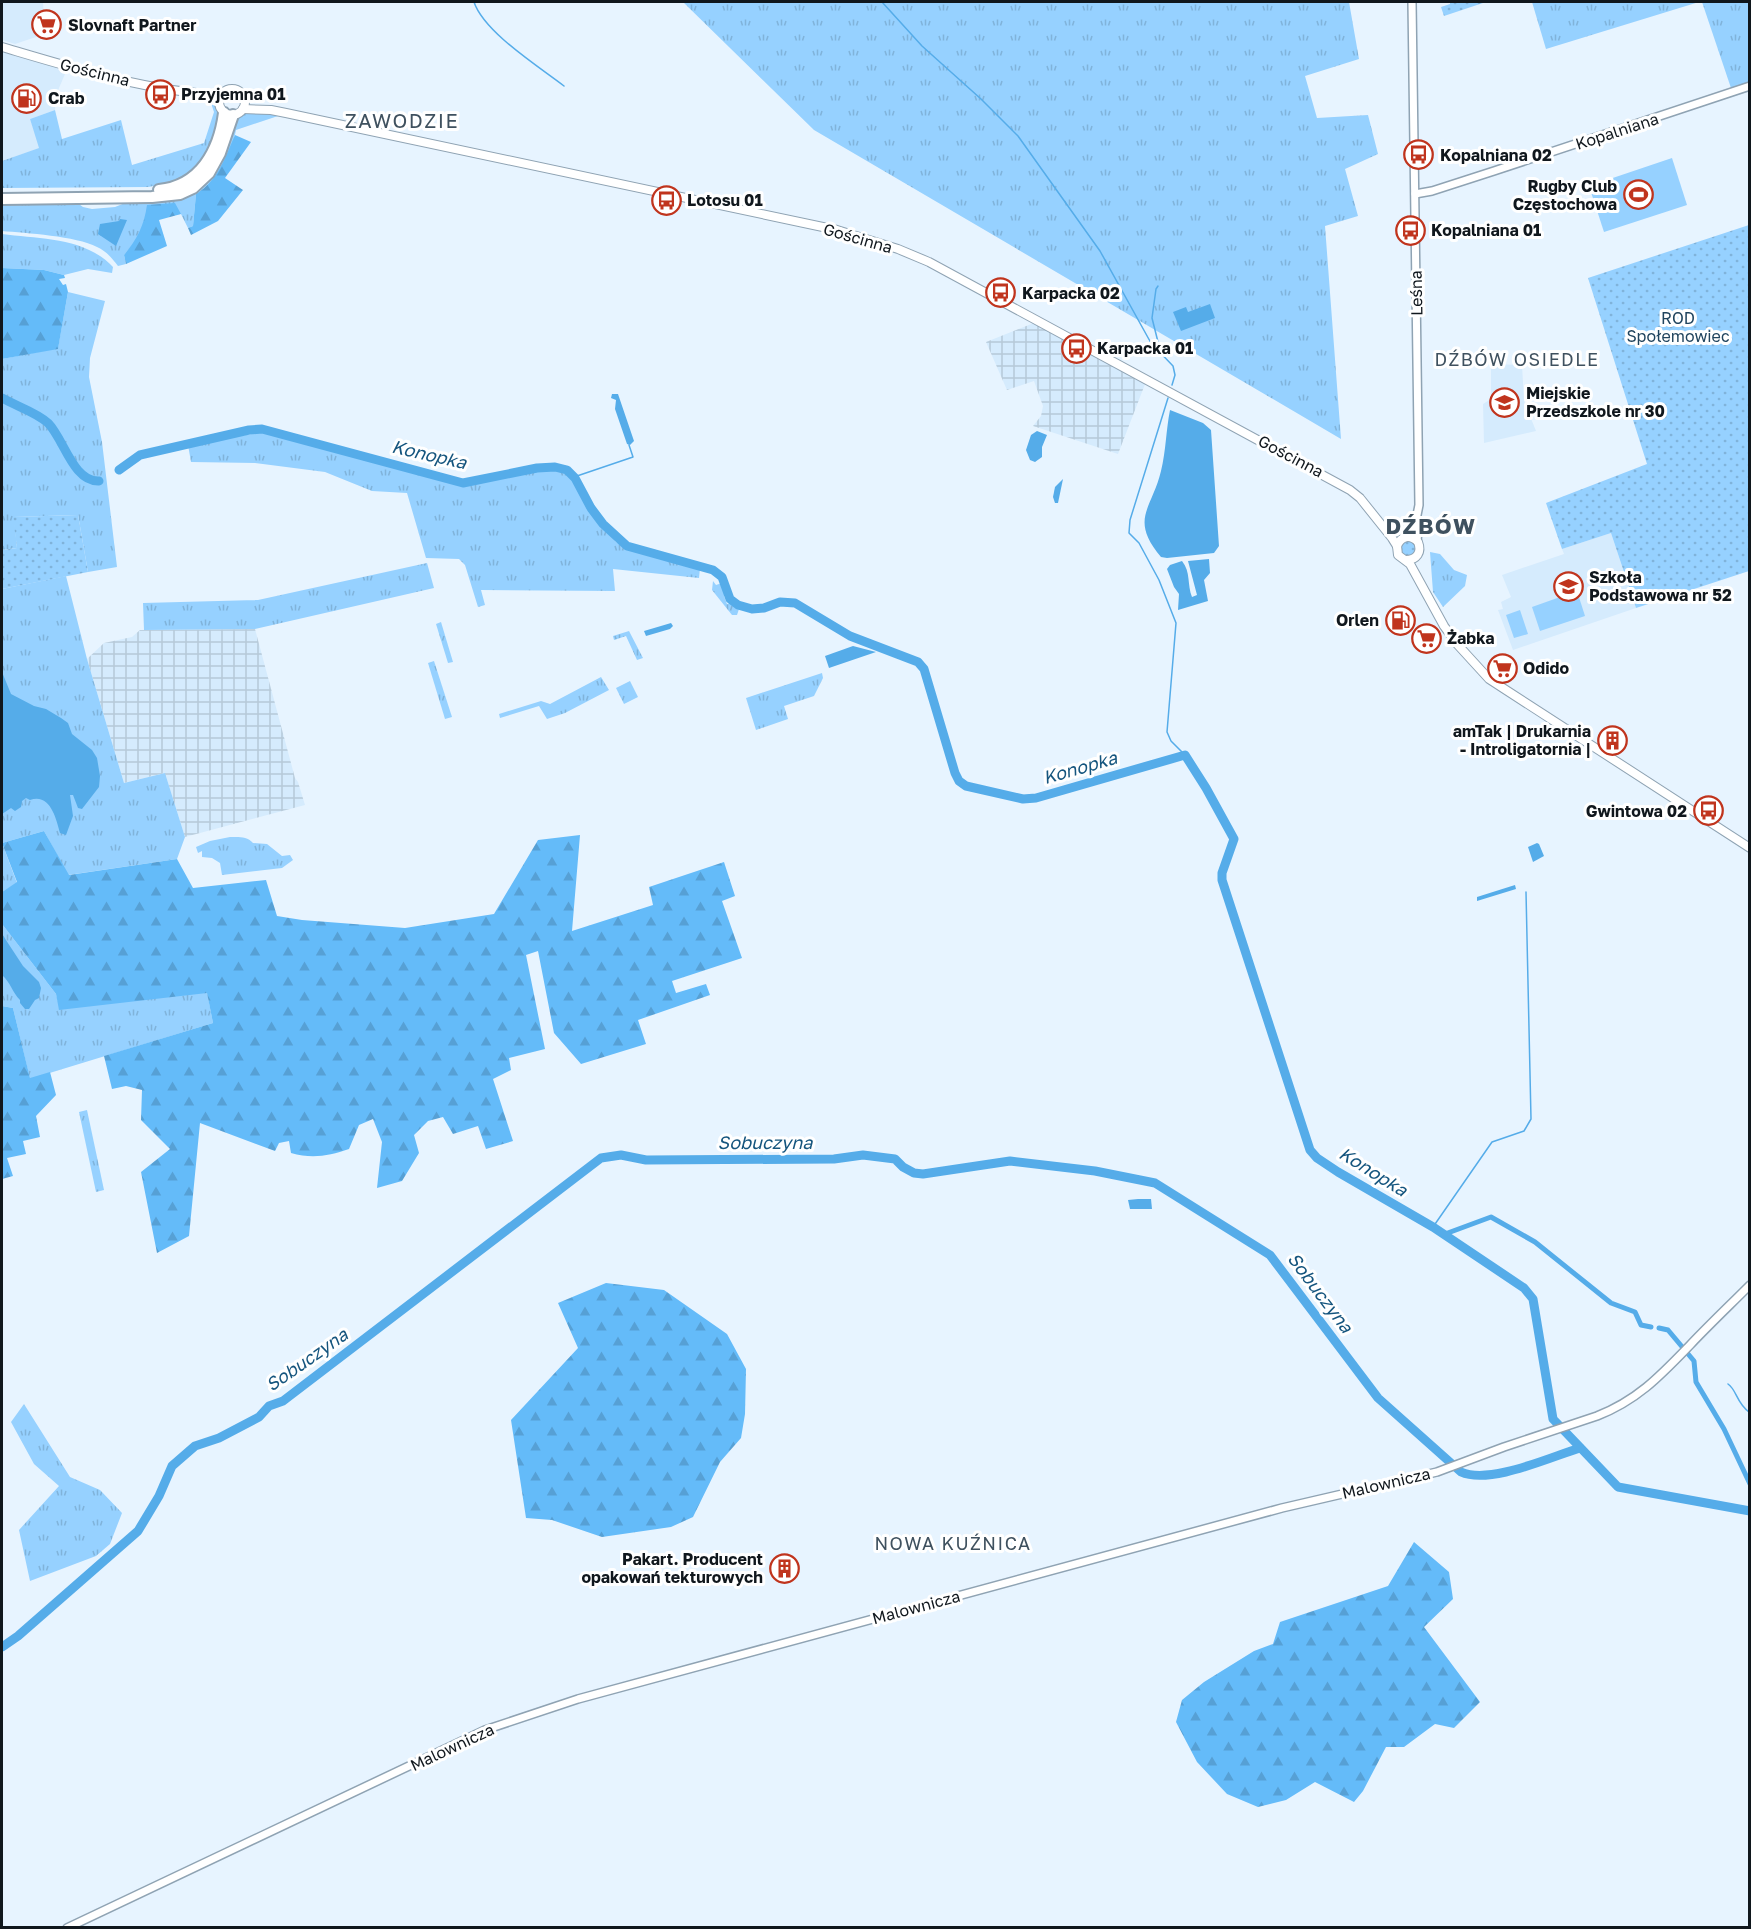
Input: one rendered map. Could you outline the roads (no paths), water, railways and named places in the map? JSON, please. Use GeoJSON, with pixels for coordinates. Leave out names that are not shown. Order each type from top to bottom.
{"type":"FeatureCollection","features":[{"type":"Feature","properties":{"kind":"highway"},"geometry":{"type":"LineString","coordinates":[[2,193],[151,190],[178,186],[194,177],[207,161],[228,107]]}},
{"type":"Feature","properties":{"kind":"highway"},"geometry":{"type":"LineString","coordinates":[[2,199],[152,197],[180,194],[193,188],[209,173],[220,153],[228,107]]}},
{"type":"Feature","properties":{"kind":"main road","name":"Gościnna"},"geometry":{"type":"LineString","coordinates":[[2,47],[104,76],[189,93],[228,107],[271,110],[817,225],[868,238],[950,273],[1339,482],[1360,498],[1382,524],[1402,541]]}},
{"type":"Feature","properties":{"kind":"main road","name":"Gościnna"},"geometry":{"type":"LineString","coordinates":[[228,107],[225,90],[232,89],[242,93],[245,100],[271,110]]}},
{"type":"Feature","properties":{"kind":"main road"},"geometry":{"type":"LineString","coordinates":[[228,107],[245,100]]}},
{"type":"Feature","properties":{"kind":"main road"},"geometry":{"type":"LineString","coordinates":[[1406,560],[1415,558],[1420,551],[1417,541],[1402,541],[1398,555],[1406,560],[1456,644],[1489,679],[1749,848]]}},
{"type":"Feature","properties":{"kind":"main road"},"geometry":{"type":"LineString","coordinates":[[1415,558],[1418,579]]}},
{"type":"Feature","properties":{"kind":"street","name":"Leśna"},"geometry":{"type":"LineString","coordinates":[[1412,2],[1419,448],[1417,541]]}},
{"type":"Feature","properties":{"kind":"street","name":"Kopalniana"},"geometry":{"type":"LineString","coordinates":[[1415,194],[1432,191],[1494,171],[1749,86]]}},
{"type":"Feature","properties":{"kind":"street","name":"Leśna"},"geometry":{"type":"LineString","coordinates":[[1402,541],[1414,530],[1418,512]]}},
{"type":"Feature","properties":{"kind":"street","name":"Malownicza"},"geometry":{"type":"LineString","coordinates":[[67,1928],[485,1730],[534,1712],[1271,1511],[1437,1472],[1612,1410],[1640,1395],[1749,1285]]}},
{"type":"Feature","properties":{"kind":"waterway"},"geometry":{"type":"LineString","coordinates":[[474,2],[489,25],[500,36],[564,86]]}},
{"type":"Feature","properties":{"kind":"waterway"},"geometry":{"type":"LineString","coordinates":[[882,2],[922,46],[1018,136],[1100,251],[1151,343],[1173,366],[1175,375],[1172,385]]}},
{"type":"Feature","properties":{"kind":"waterway"},"geometry":{"type":"LineString","coordinates":[[1158,286],[1152,318],[1160,350]]}},
{"type":"Feature","properties":{"kind":"waterway","name":"Konopka"},"geometry":{"type":"LineString","coordinates":[[2,398],[32,412],[48,423],[82,475],[99,481]]}},
{"type":"Feature","properties":{"kind":"waterway"},"geometry":{"type":"LineString","coordinates":[[1168,398],[1130,520],[1129,533],[1139,543],[1159,580],[1176,623],[1167,732],[1171,741],[1185,755]]}},
{"type":"Feature","properties":{"kind":"waterway","name":"Konopka"},"geometry":{"type":"LineString","coordinates":[[119,470],[140,455],[262,429],[463,483],[537,468],[555,467],[567,470],[575,478],[591,508],[603,524],[627,546],[713,570],[722,577],[730,599],[738,605],[752,609],[764,608],[780,602],[795,603],[850,636],[918,662],[924,669],[955,773],[959,781],[966,786],[1023,799],[1036,798],[1185,755],[1234,839],[1222,873],[1222,880],[1310,1150],[1317,1158],[1338,1172],[1433,1227],[1524,1288],[1533,1299],[1553,1419],[1618,1487],[1750,1511]]}},
{"type":"Feature","properties":{"kind":"waterway"},"geometry":{"type":"LineString","coordinates":[[574,477],[633,457],[629,445]]}},
{"type":"Feature","properties":{"kind":"waterway"},"geometry":{"type":"LineString","coordinates":[[1433,1227],[1492,1142],[1524,1131],[1531,1119],[1526,892]]}},
{"type":"Feature","properties":{"kind":"waterway","name":"Sobuczyna"},"geometry":{"type":"LineString","coordinates":[[2,1647],[18,1636],[138,1531],[159,1496],[172,1466],[195,1446],[219,1438],[259,1417],[269,1406],[283,1401],[601,1158],[621,1155],[646,1160],[834,1159],[863,1155],[895,1159],[914,1173],[923,1174],[1010,1161],[1095,1171],[1155,1183],[1270,1255],[1378,1398],[1461,1472],[1473,1475],[1503,1472],[1580,1448]]}},
{"type":"Feature","properties":{"kind":"waterway"},"geometry":{"type":"LineString","coordinates":[[1445,1234],[1491,1217],[1535,1242],[1611,1303],[1635,1312],[1641,1325],[1651,1327]]}},
{"type":"Feature","properties":{"kind":"waterway"},"geometry":{"type":"LineString","coordinates":[[1659,1328],[1668,1330],[1694,1361],[1696,1382],[1724,1429],[1750,1484]]}},
{"type":"Feature","properties":{"kind":"waterway"},"geometry":{"type":"LineString","coordinates":[[1728,1384],[1750,1413]]}},
{"type":"Feature","properties":{"kind":"place","name":"Slovnaft Partner"},"geometry":{"type":"Point","coordinates":[47,25]}},
{"type":"Feature","properties":{"kind":"place","name":"Przyjemna 01"},"geometry":{"type":"Point","coordinates":[160,94]}},
{"type":"Feature","properties":{"kind":"place","name":"Crab"},"geometry":{"type":"Point","coordinates":[27,98]}},
{"type":"Feature","properties":{"kind":"place","name":"Kopalniana 02"},"geometry":{"type":"Point","coordinates":[1419,155]}},
{"type":"Feature","properties":{"kind":"place","name":"Rugby Club Częstochowa"},"geometry":{"type":"Point","coordinates":[1638,195]}},
{"type":"Feature","properties":{"kind":"place","name":"Lotosu 01"},"geometry":{"type":"Point","coordinates":[666,200]}},
{"type":"Feature","properties":{"kind":"place","name":"Kopalniana 01"},"geometry":{"type":"Point","coordinates":[1410,230]}},
{"type":"Feature","properties":{"kind":"place","name":"Karpacka 02"},"geometry":{"type":"Point","coordinates":[1001,293]}},
{"type":"Feature","properties":{"kind":"place","name":"Karpacka 01"},"geometry":{"type":"Point","coordinates":[1076,348]}},
{"type":"Feature","properties":{"kind":"place","name":"Miejskie Przedszkole nr 30"},"geometry":{"type":"Point","coordinates":[1505,402]}},
{"type":"Feature","properties":{"kind":"place","name":"Szkoła Podstawowa nr 52"},"geometry":{"type":"Point","coordinates":[1568,586]}},
{"type":"Feature","properties":{"kind":"place","name":"Orlen"},"geometry":{"type":"Point","coordinates":[1400,620]}},
{"type":"Feature","properties":{"kind":"place","name":"Żabka"},"geometry":{"type":"Point","coordinates":[1426,638]}},
{"type":"Feature","properties":{"kind":"place","name":"Odido"},"geometry":{"type":"Point","coordinates":[1502,668]}},
{"type":"Feature","properties":{"kind":"place","name":"amTak | Drukarnia - Introligatornia |"},"geometry":{"type":"Point","coordinates":[1612,740]}},
{"type":"Feature","properties":{"kind":"place","name":"Gwintowa 02"},"geometry":{"type":"Point","coordinates":[1708,811]}},
{"type":"Feature","properties":{"kind":"place","name":"Pakart. Producent opakowań tekturowych"},"geometry":{"type":"Point","coordinates":[784,1568]}},
{"type":"Feature","properties":{"kind":"district","name":"ZAWODZIE"},"geometry":{"type":"Point","coordinates":[402,121]}},
{"type":"Feature","properties":{"kind":"district","name":"DŹBÓW OSIEDLE"},"geometry":{"type":"Point","coordinates":[1517,360]}},
{"type":"Feature","properties":{"kind":"district","name":"DŹBÓW"},"geometry":{"type":"Point","coordinates":[1431,526]}},
{"type":"Feature","properties":{"kind":"district","name":"NOWA KUŹNICA"},"geometry":{"type":"Point","coordinates":[953,1544]}},
{"type":"Feature","properties":{"kind":"park label","name":"ROD Społemowiec"},"geometry":{"type":"Point","coordinates":[1678,327]}}]}
